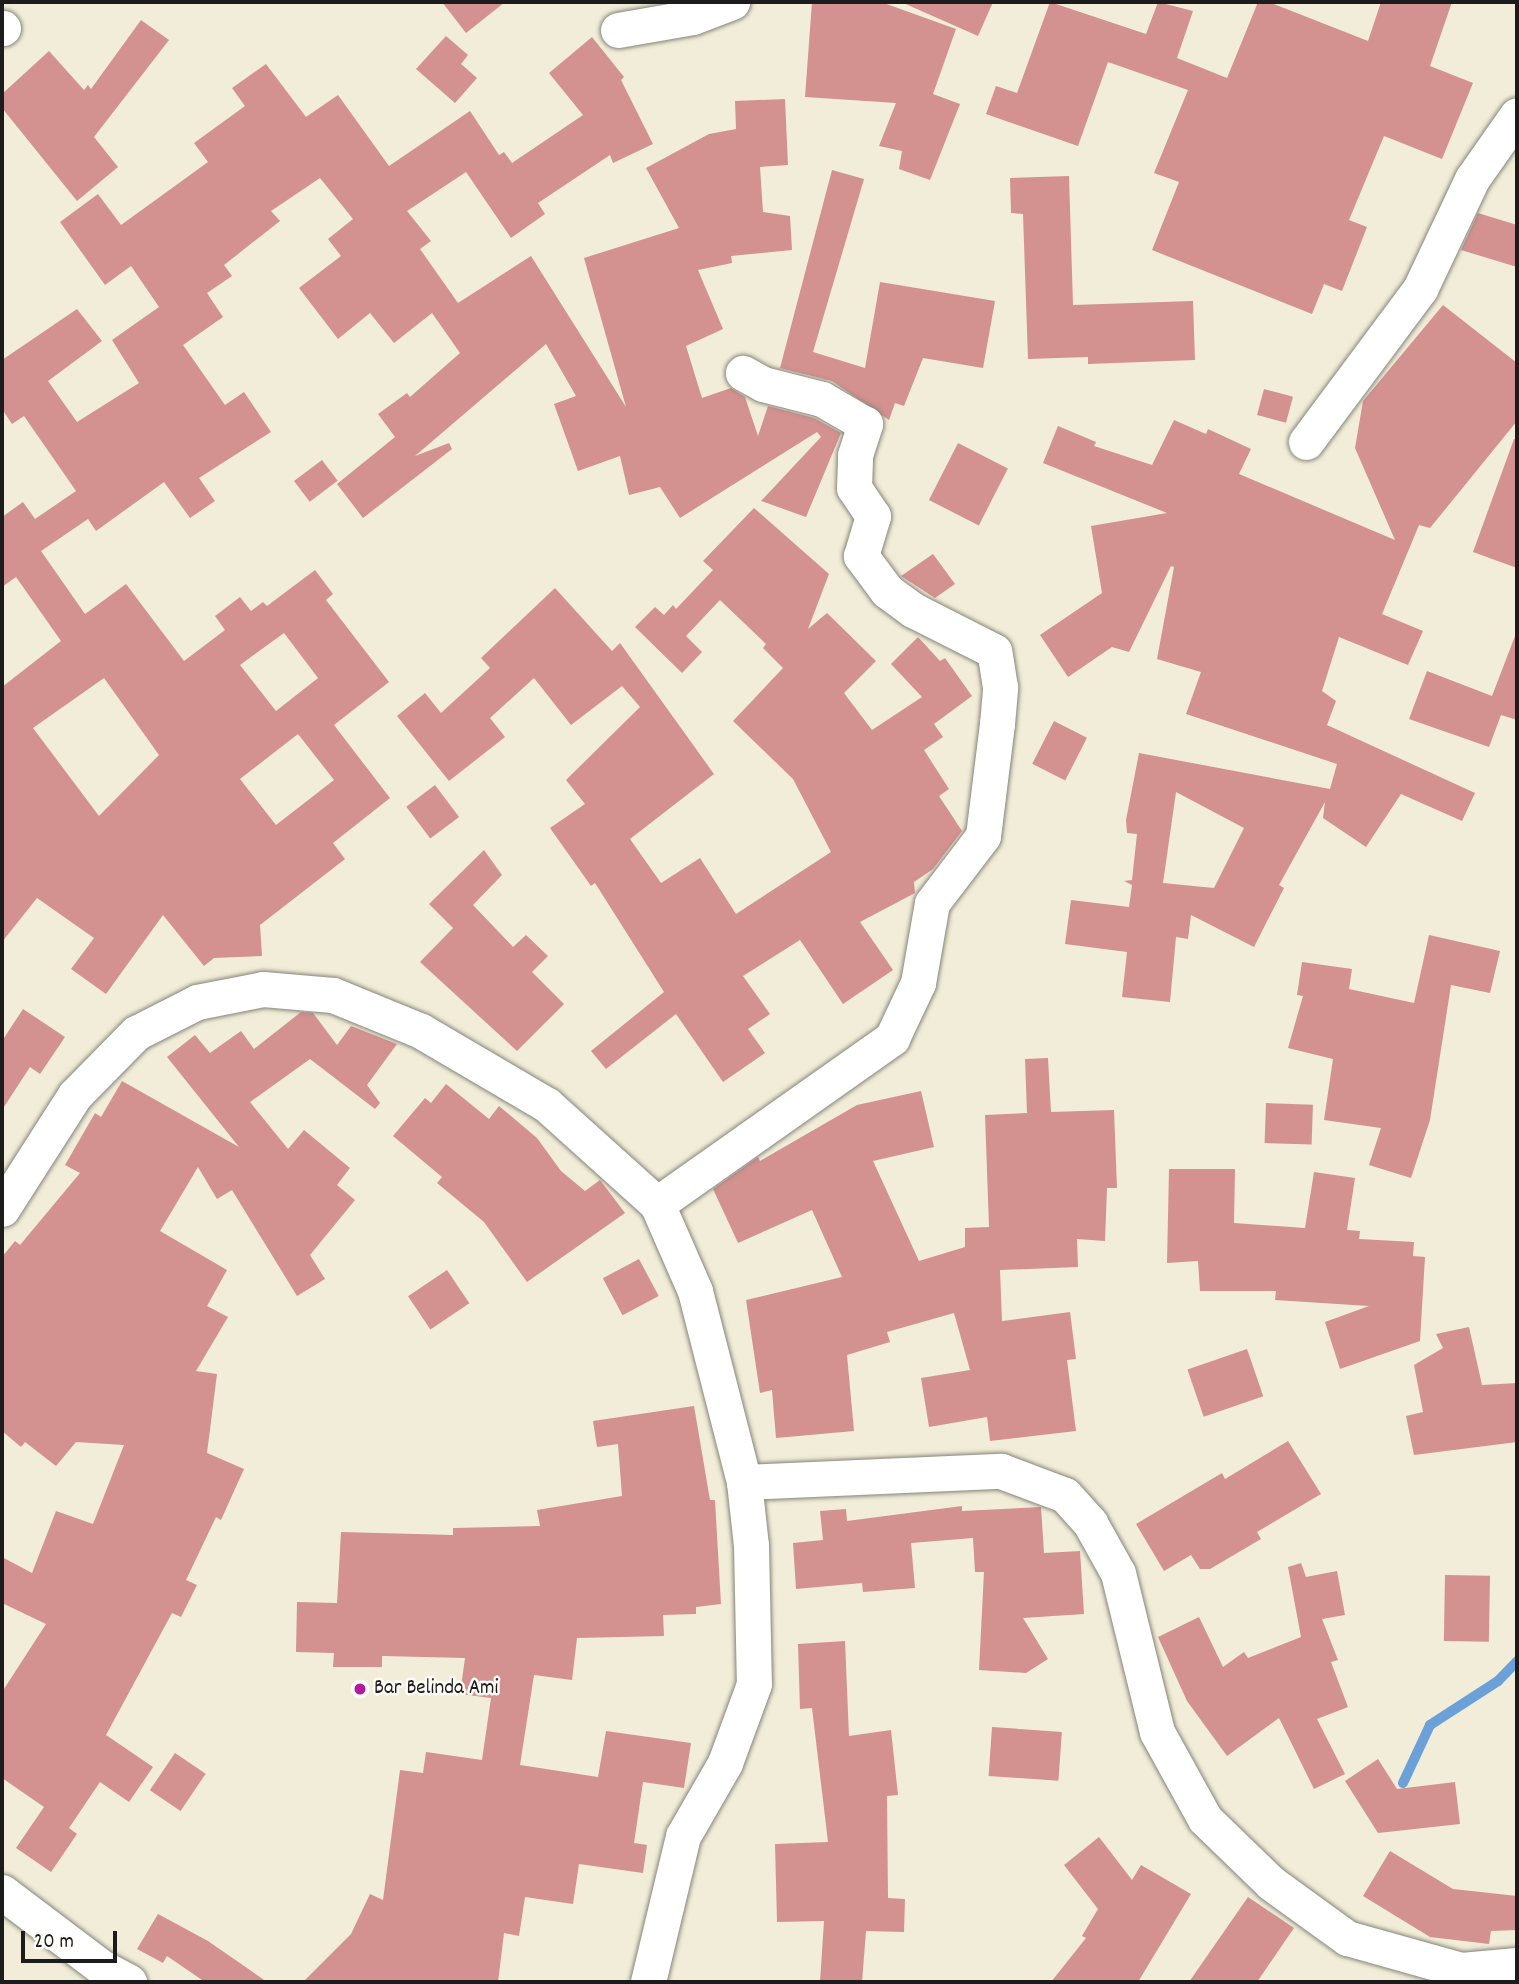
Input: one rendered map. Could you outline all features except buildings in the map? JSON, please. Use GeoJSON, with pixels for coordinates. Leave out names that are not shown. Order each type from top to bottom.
{"type":"FeatureCollection","features":[{"type":"Feature","properties":{"kind":"street"},"geometry":{"type":"LineString","coordinates":[[618,30],[693,17],[732,2]]}},
{"type":"Feature","properties":{"kind":"street"},"geometry":{"type":"LineString","coordinates":[[1306,442],[1420,289],[1472,179],[1517,114]]}},
{"type":"Feature","properties":{"kind":"street"},"geometry":{"type":"LineString","coordinates":[[657,1204],[892,1038],[918,983],[932,903],[983,836],[997,724],[1000,687],[994,651],[904,604],[887,591],[861,556],[873,516],[854,488],[855,455],[865,424],[822,399],[763,384],[743,373]]}},
{"type":"Feature","properties":{"kind":"street"},"geometry":{"type":"LineString","coordinates":[[2,1209],[75,1095],[136,1033],[197,1002],[263,989],[333,995],[421,1031],[547,1105],[657,1204],[695,1291],[744,1482],[751,1545],[754,1684],[725,1763],[683,1836],[648,1982]]}},
{"type":"Feature","properties":{"kind":"street"},"geometry":{"type":"LineString","coordinates":[[744,1482],[1001,1471],[1065,1495],[1090,1523],[1118,1573],[1157,1732],[1205,1819],[1271,1883],[1347,1938],[1461,1970],[1517,1965]]}},
{"type":"Feature","properties":{"kind":"street"},"geometry":{"type":"LineString","coordinates":[[2,1892],[101,1967],[130,1982]]}},
{"type":"Feature","properties":{"kind":"waterway"},"geometry":{"type":"LineString","coordinates":[[1403,1783],[1430,1725],[1498,1681],[1517,1661]]}},
{"type":"Feature","properties":{"kind":"place","name":"Bar Belinda Ami"},"geometry":{"type":"Point","coordinates":[360,1689]}}]}
